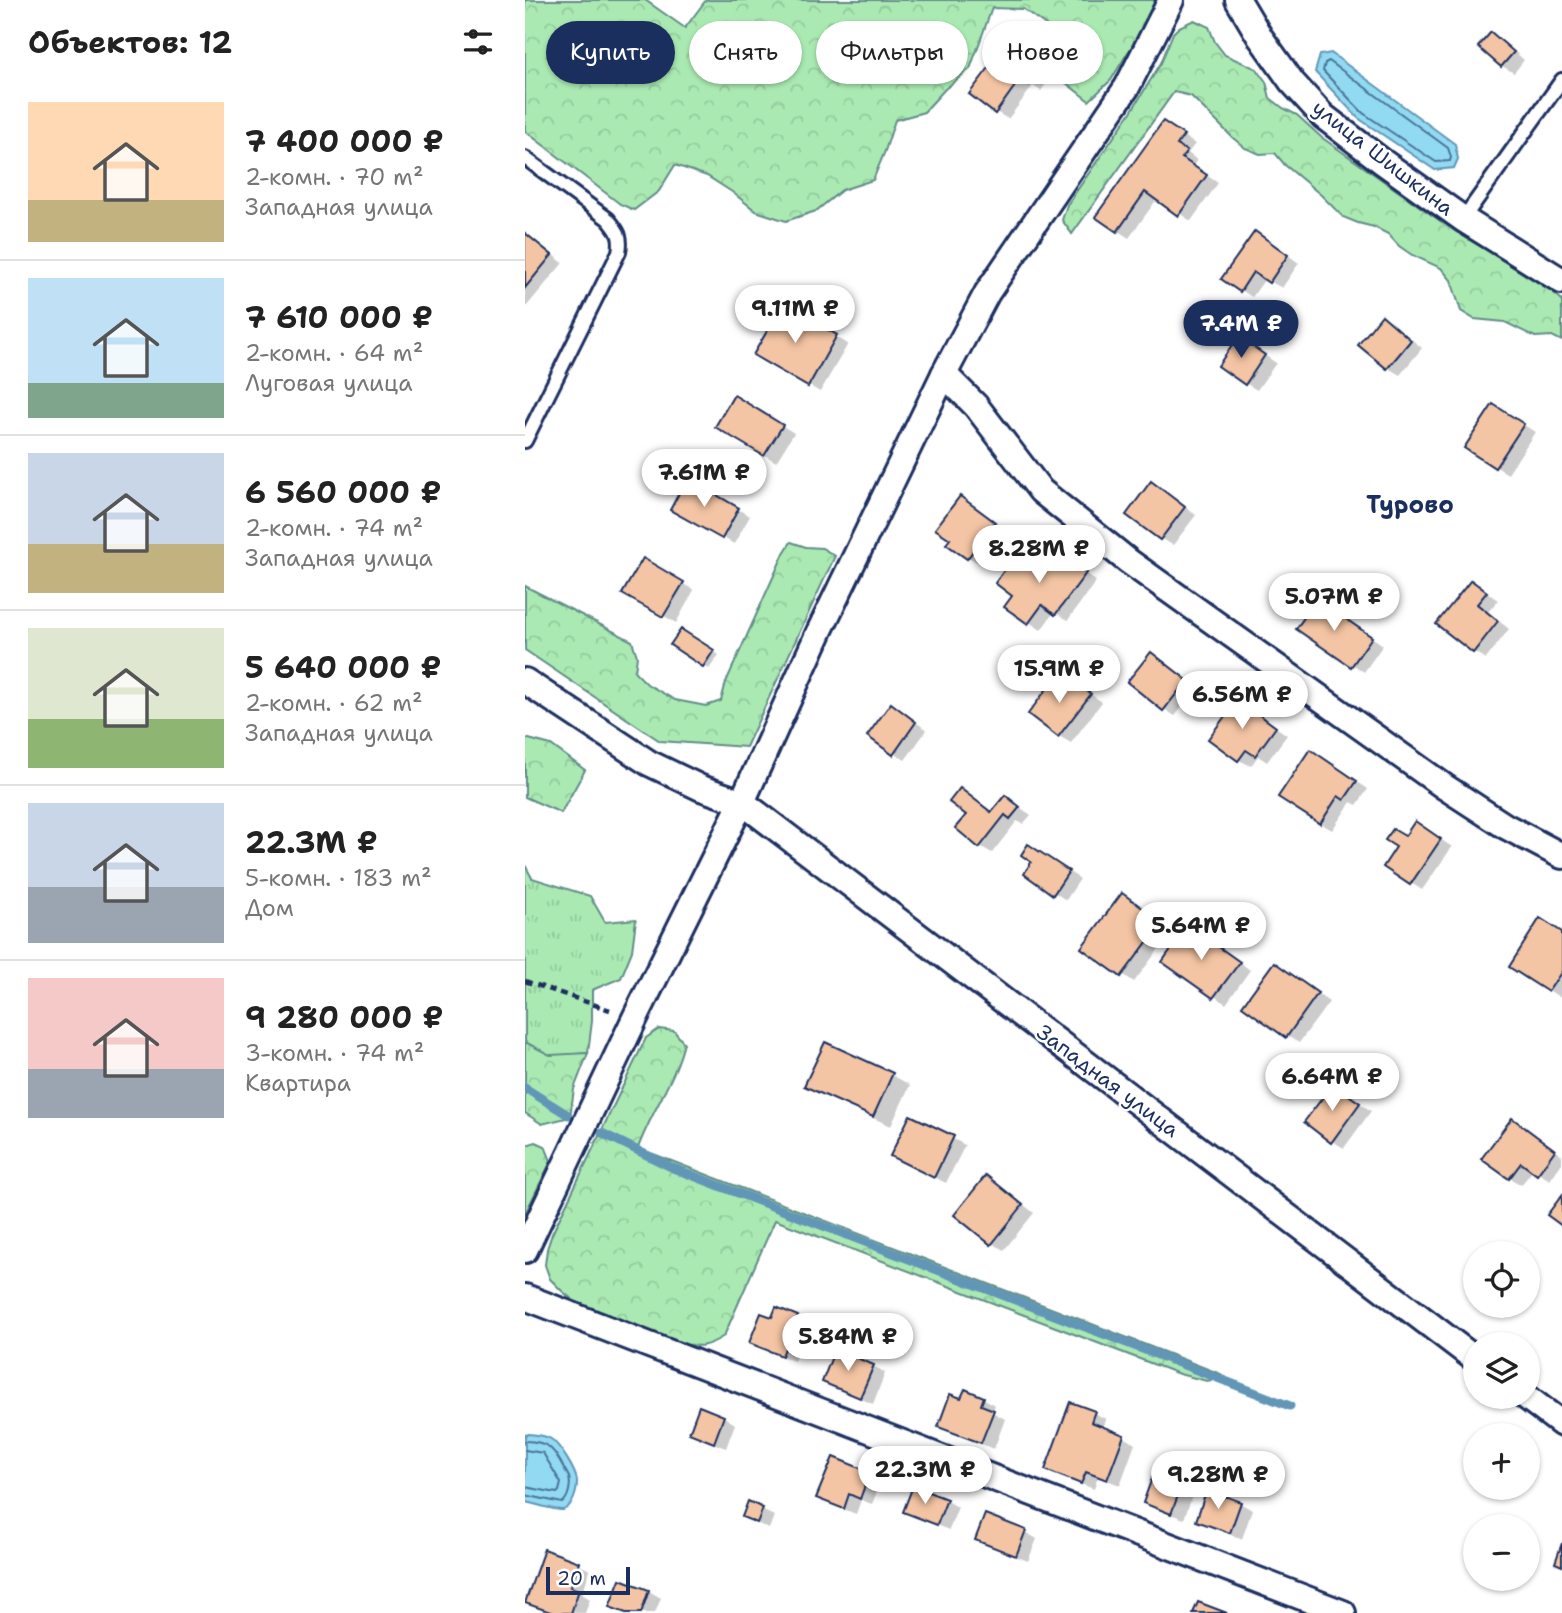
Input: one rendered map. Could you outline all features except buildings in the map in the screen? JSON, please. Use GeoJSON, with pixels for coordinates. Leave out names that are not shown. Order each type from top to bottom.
{"type":"FeatureCollection","features":[{"type":"Feature","properties":{"kind":"street"},"geometry":{"type":"LineString","coordinates":[[525,1250],[635,1017],[742,802],[820,631],[944,374],[988,293],[1127,87],[1171,0]]}},
{"type":"Feature","properties":{"kind":"street","name":"улица Шишкина"},"geometry":{"type":"LineString","coordinates":[[1238,0],[1292,82],[1323,116],[1463,219],[1562,281]]}},
{"type":"Feature","properties":{"kind":"street"},"geometry":{"type":"LineString","coordinates":[[944,374],[976,406],[1041,491],[1128,561],[1445,787],[1505,826],[1562,856]]}},
{"type":"Feature","properties":{"kind":"street","name":"Западная улица"},"geometry":{"type":"LineString","coordinates":[[525,681],[649,763],[701,788],[742,802],[1463,1350]]}},
{"type":"Feature","properties":{"kind":"street"},"geometry":{"type":"LineString","coordinates":[[525,1297],[1343,1613]]}},
{"type":"Feature","properties":{"kind":"street"},"geometry":{"type":"LineString","coordinates":[[1540,1407],[1562,1424]]}},
{"type":"Feature","properties":{"kind":"lane"},"geometry":{"type":"LineString","coordinates":[[1463,219],[1562,80]]}},
{"type":"Feature","properties":{"kind":"lane"},"geometry":{"type":"LineString","coordinates":[[525,158],[608,219],[617,229],[621,240],[619,252],[525,441]]}},
{"type":"Feature","properties":{"kind":"path"},"geometry":{"type":"LineString","coordinates":[[525,981],[635,1017]]}},
{"type":"Feature","properties":{"kind":"green space"},"geometry":{"type":"Polygon","coordinates":[[[525,0],[645,0],[675,21],[685,28],[689,23],[689,84],[802,84],[802,21],[690,21],[706,0],[1162,0],[1149,29],[1128,52],[1111,80],[1089,101],[1068,84],[1103,84],[1103,21],[1040,21],[1023,9],[992,8],[987,21],[982,21],[982,36],[968,71],[968,21],[816,21],[816,84],[951,84],[924,112],[895,120],[873,180],[842,190],[816,211],[786,221],[756,211],[707,176],[675,165],[659,191],[634,210],[620,204],[525,131],[525,0]]]}},
{"type":"Feature","properties":{"kind":"green space"},"geometry":{"type":"Polygon","coordinates":[[[1194,20],[1209,27],[1215,42],[1225,55],[1257,69],[1266,82],[1270,98],[1297,115],[1321,137],[1456,232],[1544,284],[1562,300],[1562,341],[1552,336],[1535,337],[1505,322],[1474,319],[1461,311],[1451,280],[1441,268],[1412,255],[1388,234],[1343,217],[1275,153],[1260,154],[1245,148],[1191,96],[1174,92],[1072,234],[1062,220],[1067,205],[1131,112],[1161,63],[1173,33],[1194,20]]]}},
{"type":"Feature","properties":{"kind":"green space"},"geometry":{"type":"Polygon","coordinates":[[[791,542],[822,548],[835,556],[746,747],[660,741],[525,650],[525,586],[632,641],[637,656],[635,672],[647,684],[675,700],[706,706],[721,701],[726,682],[791,542]]]}},
{"type":"Feature","properties":{"kind":"green space"},"geometry":{"type":"Polygon","coordinates":[[[525,738],[551,745],[585,770],[561,813],[525,797],[525,738]]]}},
{"type":"Feature","properties":{"kind":"green space"},"geometry":{"type":"Polygon","coordinates":[[[525,865],[532,878],[590,896],[605,922],[636,919],[632,951],[621,978],[592,990],[588,1053],[550,1056],[525,1042],[525,865]]]}},
{"type":"Feature","properties":{"kind":"green space"},"geometry":{"type":"Polygon","coordinates":[[[659,1029],[674,1031],[684,1043],[675,1070],[638,1148],[1221,1374],[1220,1378],[1207,1381],[1179,1374],[775,1220],[724,1336],[713,1342],[703,1346],[679,1343],[574,1301],[550,1279],[545,1265],[547,1249],[646,1038],[659,1029]]]}},
{"type":"Feature","properties":{"kind":"green space"},"geometry":{"type":"Polygon","coordinates":[[[525,1042],[550,1055],[588,1053],[574,1089],[570,1117],[542,1124],[525,1113],[525,1042]]]}},
{"type":"Feature","properties":{"kind":"green space"},"geometry":{"type":"Polygon","coordinates":[[[536,1142],[545,1146],[551,1161],[525,1214],[525,1148],[526,1145],[536,1142]]]}},
{"type":"Feature","properties":{"kind":"water"},"geometry":{"type":"Polygon","coordinates":[[[1331,53],[1455,144],[1458,159],[1454,168],[1435,170],[1358,118],[1315,72],[1320,55],[1331,53]]]}},
{"type":"Feature","properties":{"kind":"water"},"geometry":{"type":"Polygon","coordinates":[[[525,1435],[551,1439],[574,1471],[576,1492],[569,1507],[563,1510],[525,1502],[525,1435]]]}},
{"type":"Feature","properties":{"kind":"waterway"},"geometry":{"type":"LineString","coordinates":[[525,1088],[568,1115]]}},
{"type":"Feature","properties":{"kind":"waterway"},"geometry":{"type":"LineString","coordinates":[[602,1133],[673,1168],[1290,1406]]}},
{"type":"Feature","properties":{"kind":"district","name":"Турово"},"geometry":{"type":"Point","coordinates":[1410,505]}}]}
